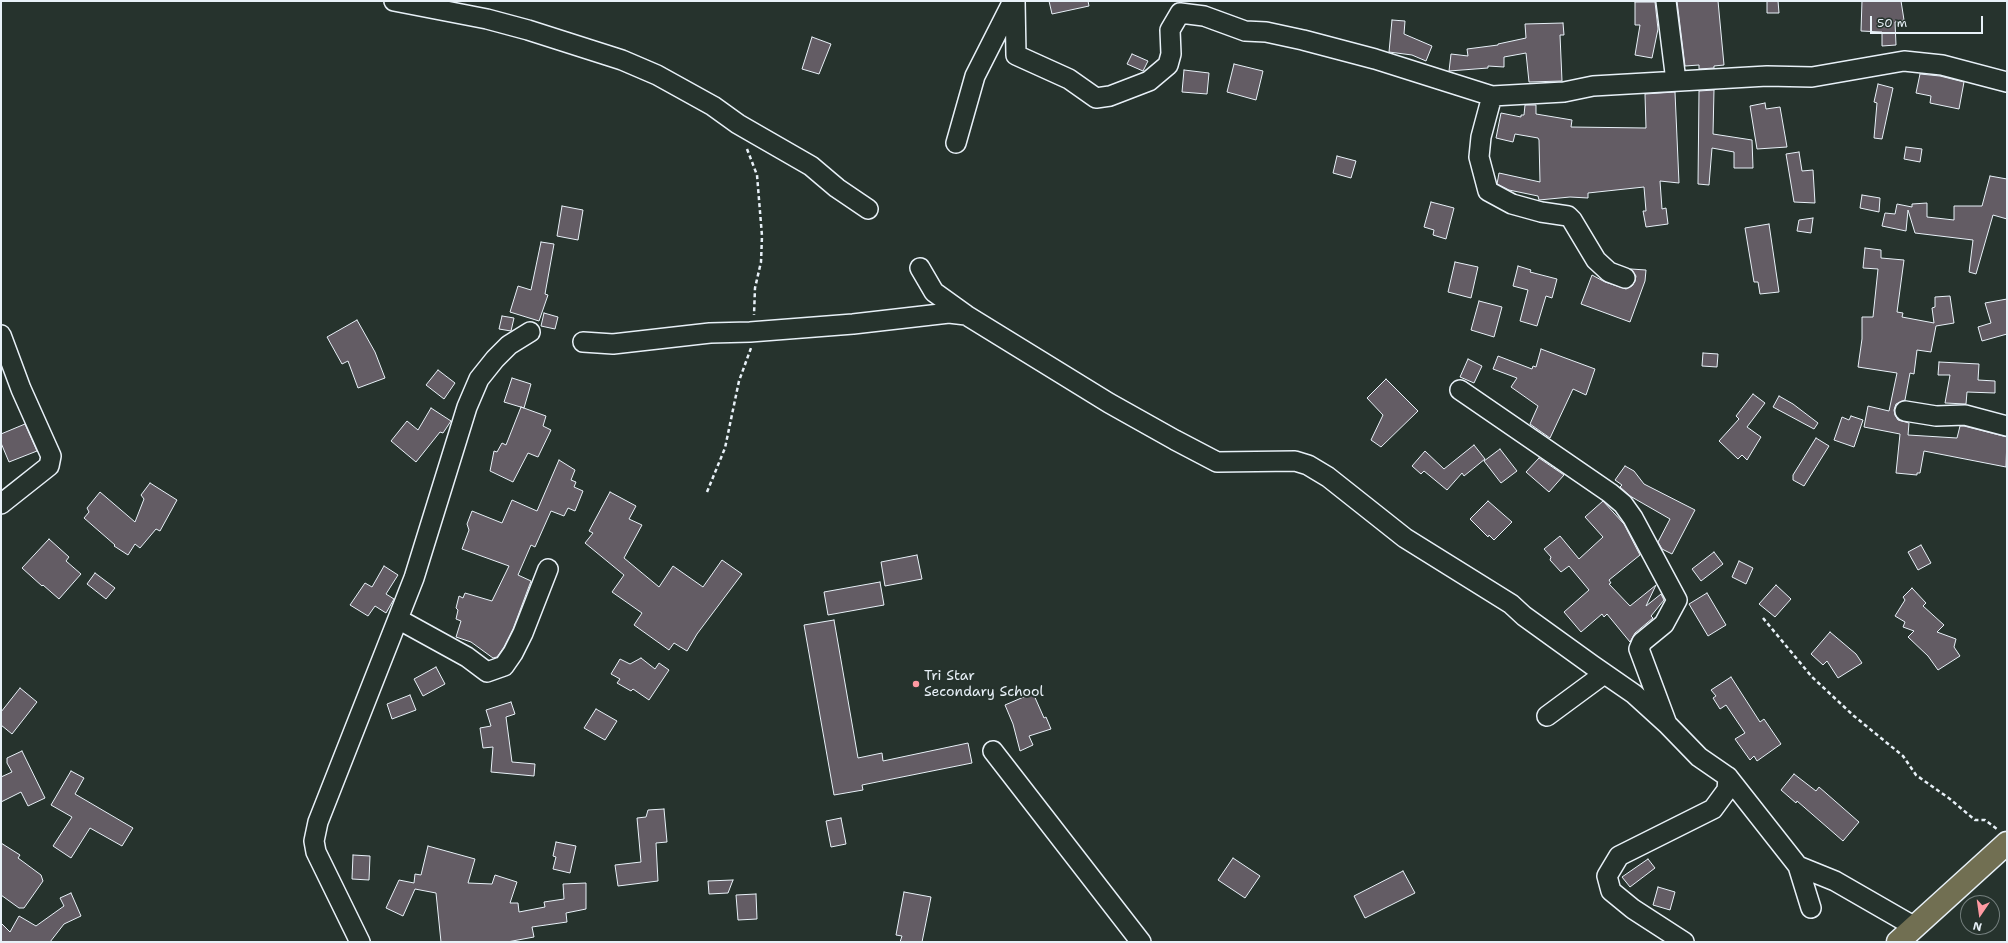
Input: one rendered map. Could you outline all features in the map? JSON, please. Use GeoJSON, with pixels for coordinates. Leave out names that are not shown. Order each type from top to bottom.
{"type":"FeatureCollection","features":[{"type":"Feature","properties":{"kind":"main road"},"geometry":{"type":"LineString","coordinates":[[1898,942],[2004,838]]}},
{"type":"Feature","properties":{"kind":"street"},"geometry":{"type":"LineString","coordinates":[[394,1],[487,19],[575,44],[622,60],[657,75],[713,106],[738,124],[811,166],[836,188],[868,209]]}},
{"type":"Feature","properties":{"kind":"street"},"geometry":{"type":"LineString","coordinates":[[1014,1],[1016,55],[1069,79],[1096,98],[1110,96],[1149,81],[1168,65],[1171,54],[1170,30],[1180,13],[1204,16],[1245,31],[1266,32],[1354,53],[1492,96],[1564,92],[1593,86],[1676,81],[1767,76],[1812,77],[1904,61],[1942,65],[2007,82]]}},
{"type":"Feature","properties":{"kind":"street"},"geometry":{"type":"LineString","coordinates":[[956,143],[975,76],[1014,1]]}},
{"type":"Feature","properties":{"kind":"street"},"geometry":{"type":"LineString","coordinates":[[1666,1],[1676,81]]}},
{"type":"Feature","properties":{"kind":"street"},"geometry":{"type":"LineString","coordinates":[[1492,96],[1481,137],[1480,157],[1488,191],[1512,204],[1541,212],[1568,216],[1572,220],[1596,260],[1610,272],[1625,278]]}},
{"type":"Feature","properties":{"kind":"street"},"geometry":{"type":"LineString","coordinates":[[920,268],[934,292],[966,314],[1109,403],[1217,462],[1295,461],[1308,466],[1328,477],[1405,538],[1511,604],[1524,616],[1634,694],[1667,724],[1699,757],[1728,777],[1798,866],[1811,908]]}},
{"type":"Feature","properties":{"kind":"street"},"geometry":{"type":"LineString","coordinates":[[583,342],[613,344],[710,333],[750,332],[853,324],[949,313],[966,314]]}},
{"type":"Feature","properties":{"kind":"street"},"geometry":{"type":"LineString","coordinates":[[360,942],[316,852],[314,840],[318,822],[414,578],[467,407],[479,379],[500,354],[530,332]]}},
{"type":"Feature","properties":{"kind":"street"},"geometry":{"type":"LineString","coordinates":[[1,335],[21,388],[51,456],[49,466],[1,504]]}},
{"type":"Feature","properties":{"kind":"street"},"geometry":{"type":"LineString","coordinates":[[1460,390],[1610,493],[1633,518],[1677,600],[1664,624],[1642,642],[1639,647],[1656,698],[1667,724]]}},
{"type":"Feature","properties":{"kind":"street"},"geometry":{"type":"LineString","coordinates":[[1905,411],[1936,416],[1965,415],[2007,426]]}},
{"type":"Feature","properties":{"kind":"street"},"geometry":{"type":"LineString","coordinates":[[398,619],[467,657],[487,672],[504,666],[513,653],[523,633],[548,569]]}},
{"type":"Feature","properties":{"kind":"street"},"geometry":{"type":"LineString","coordinates":[[1547,716],[1604,674]]}},
{"type":"Feature","properties":{"kind":"street"},"geometry":{"type":"LineString","coordinates":[[993,751],[1142,942]]}},
{"type":"Feature","properties":{"kind":"street"},"geometry":{"type":"LineString","coordinates":[[1684,942],[1627,905],[1611,891],[1607,876],[1619,856],[1713,809],[1727,790],[1728,777]]}},
{"type":"Feature","properties":{"kind":"street"},"geometry":{"type":"LineString","coordinates":[[1798,866],[1835,881],[1915,927]]}},
{"type":"Feature","properties":{"kind":"path"},"geometry":{"type":"LineString","coordinates":[[707,492],[725,448],[739,381],[751,351],[750,332],[755,313],[755,288],[761,262],[762,236],[757,175],[738,124]]}},
{"type":"Feature","properties":{"kind":"path"},"geometry":{"type":"LineString","coordinates":[[1763,618],[1812,677],[1854,716],[1903,756],[1916,775],[1975,820],[1985,820],[2004,838]]}},
{"type":"Feature","properties":{"kind":"building"},"geometry":{"type":"Polygon","coordinates":[[[1049,1],[1088,1],[1089,6],[1052,14],[1049,1]]]}},
{"type":"Feature","properties":{"kind":"building"},"geometry":{"type":"Polygon","coordinates":[[[1677,1],[1718,1],[1724,65],[1714,66],[1714,68],[1699,69],[1699,65],[1685,66],[1677,1]]]}},
{"type":"Feature","properties":{"kind":"building"},"geometry":{"type":"Polygon","coordinates":[[[1767,1],[1778,1],[1779,13],[1767,13],[1767,1]]]}},
{"type":"Feature","properties":{"kind":"building"},"geometry":{"type":"Polygon","coordinates":[[[1862,1],[1901,1],[1904,20],[1895,22],[1896,45],[1882,46],[1882,32],[1861,31],[1862,1]]]}},
{"type":"Feature","properties":{"kind":"building"},"geometry":{"type":"Polygon","coordinates":[[[1635,2],[1655,2],[1658,29],[1652,58],[1635,55],[1640,25],[1635,25],[1635,2]]]}},
{"type":"Feature","properties":{"kind":"building"},"geometry":{"type":"Polygon","coordinates":[[[1392,20],[1405,21],[1404,34],[1432,46],[1426,61],[1412,55],[1389,52],[1392,20]]]}},
{"type":"Feature","properties":{"kind":"building"},"geometry":{"type":"Polygon","coordinates":[[[1563,23],[1564,35],[1560,35],[1562,81],[1529,82],[1526,53],[1504,57],[1504,67],[1488,66],[1488,68],[1449,71],[1451,54],[1468,56],[1467,49],[1498,45],[1526,38],[1525,24],[1563,23]]]}},
{"type":"Feature","properties":{"kind":"building"},"geometry":{"type":"Polygon","coordinates":[[[812,37],[831,44],[819,74],[802,69],[812,37]]]}},
{"type":"Feature","properties":{"kind":"building"},"geometry":{"type":"Polygon","coordinates":[[[1132,54],[1148,61],[1143,71],[1127,64],[1132,54]]]}},
{"type":"Feature","properties":{"kind":"building"},"geometry":{"type":"Polygon","coordinates":[[[1234,64],[1263,71],[1256,100],[1227,92],[1234,64]]]}},
{"type":"Feature","properties":{"kind":"building"},"geometry":{"type":"Polygon","coordinates":[[[1184,70],[1209,73],[1207,94],[1182,92],[1184,70]]]}},
{"type":"Feature","properties":{"kind":"building"},"geometry":{"type":"Polygon","coordinates":[[[1920,74],[1940,76],[1964,82],[1959,109],[1930,103],[1931,96],[1916,93],[1920,74]]]}},
{"type":"Feature","properties":{"kind":"building"},"geometry":{"type":"Polygon","coordinates":[[[1878,84],[1893,88],[1882,139],[1874,138],[1877,103],[1874,102],[1878,84]]]}},
{"type":"Feature","properties":{"kind":"building"},"geometry":{"type":"Polygon","coordinates":[[[1714,90],[1713,134],[1752,140],[1753,168],[1734,168],[1734,152],[1712,148],[1709,185],[1698,184],[1699,91],[1714,90]]]}},
{"type":"Feature","properties":{"kind":"building"},"geometry":{"type":"Polygon","coordinates":[[[1675,92],[1679,183],[1660,181],[1662,209],[1666,208],[1668,224],[1646,227],[1643,211],[1646,211],[1644,187],[1588,193],[1588,198],[1570,197],[1539,200],[1538,196],[1509,190],[1497,184],[1499,173],[1540,182],[1538,138],[1515,134],[1513,142],[1496,138],[1501,113],[1521,117],[1521,115],[1524,115],[1525,105],[1536,105],[1536,114],[1572,120],[1571,127],[1646,128],[1645,94],[1675,92]]]}},
{"type":"Feature","properties":{"kind":"building"},"geometry":{"type":"Polygon","coordinates":[[[1765,103],[1766,109],[1780,107],[1787,147],[1757,149],[1750,106],[1765,103]]]}},
{"type":"Feature","properties":{"kind":"building"},"geometry":{"type":"Polygon","coordinates":[[[1906,147],[1922,149],[1920,162],[1904,159],[1906,147]]]}},
{"type":"Feature","properties":{"kind":"building"},"geometry":{"type":"Polygon","coordinates":[[[1799,152],[1802,171],[1813,170],[1815,203],[1794,202],[1786,154],[1799,152]]]}},
{"type":"Feature","properties":{"kind":"building"},"geometry":{"type":"Polygon","coordinates":[[[1337,156],[1356,161],[1351,178],[1333,173],[1337,156]]]}},
{"type":"Feature","properties":{"kind":"building"},"geometry":{"type":"Polygon","coordinates":[[[1990,176],[2007,179],[2007,219],[1993,215],[1976,274],[1969,272],[1973,240],[1915,233],[1908,210],[1906,231],[1882,226],[1885,213],[1895,214],[1897,204],[1912,207],[1912,204],[1927,203],[1927,217],[1954,220],[1954,206],[1982,206],[1990,176]]]}},
{"type":"Feature","properties":{"kind":"building"},"geometry":{"type":"Polygon","coordinates":[[[1862,195],[1880,198],[1879,212],[1860,208],[1862,195]]]}},
{"type":"Feature","properties":{"kind":"building"},"geometry":{"type":"Polygon","coordinates":[[[1431,202],[1454,208],[1446,239],[1433,235],[1434,230],[1424,227],[1431,202]]]}},
{"type":"Feature","properties":{"kind":"building"},"geometry":{"type":"Polygon","coordinates":[[[562,206],[583,210],[578,240],[557,236],[562,206]]]}},
{"type":"Feature","properties":{"kind":"building"},"geometry":{"type":"Polygon","coordinates":[[[1813,218],[1811,233],[1797,231],[1799,220],[1813,218]]]}},
{"type":"Feature","properties":{"kind":"building"},"geometry":{"type":"Polygon","coordinates":[[[1769,224],[1779,292],[1760,294],[1758,282],[1754,282],[1745,228],[1769,224]]]}},
{"type":"Feature","properties":{"kind":"building"},"geometry":{"type":"Polygon","coordinates":[[[541,242],[554,244],[545,294],[548,295],[539,321],[510,312],[518,286],[531,290],[541,242]]]}},
{"type":"Feature","properties":{"kind":"building"},"geometry":{"type":"Polygon","coordinates":[[[1865,248],[1881,250],[1881,258],[1904,260],[1897,312],[1903,313],[1902,317],[1934,323],[1932,308],[1935,307],[1935,297],[1950,296],[1954,323],[1936,326],[1931,352],[1917,350],[1914,374],[1910,373],[1905,400],[1896,404],[1894,410],[1898,420],[1909,423],[1908,435],[1957,438],[1960,426],[1964,426],[2007,437],[2006,467],[1924,451],[1920,473],[1917,473],[1917,475],[1896,473],[1900,434],[1864,427],[1868,406],[1889,411],[1897,373],[1858,367],[1862,339],[1862,317],[1873,317],[1878,269],[1863,268],[1865,248]]]}},
{"type":"Feature","properties":{"kind":"building"},"geometry":{"type":"Polygon","coordinates":[[[1455,262],[1478,267],[1471,298],[1448,292],[1455,262]]]}},
{"type":"Feature","properties":{"kind":"building"},"geometry":{"type":"Polygon","coordinates":[[[1518,266],[1531,270],[1530,272],[1557,279],[1552,298],[1546,296],[1537,326],[1520,321],[1528,290],[1513,286],[1518,266]]]}},
{"type":"Feature","properties":{"kind":"building"},"geometry":{"type":"Polygon","coordinates":[[[1631,269],[1646,270],[1645,281],[1630,322],[1581,304],[1592,275],[1605,282],[1626,289],[1632,286],[1635,281],[1636,276],[1631,269]]]}},
{"type":"Feature","properties":{"kind":"building"},"geometry":{"type":"Polygon","coordinates":[[[2007,299],[2007,334],[1982,341],[1978,327],[1991,323],[1985,303],[2007,299]]]}},
{"type":"Feature","properties":{"kind":"building"},"geometry":{"type":"Polygon","coordinates":[[[1479,301],[1502,307],[1494,337],[1471,330],[1479,301]]]}},
{"type":"Feature","properties":{"kind":"building"},"geometry":{"type":"Polygon","coordinates":[[[544,313],[558,317],[555,329],[541,326],[544,313]]]}},
{"type":"Feature","properties":{"kind":"building"},"geometry":{"type":"Polygon","coordinates":[[[502,316],[514,318],[511,331],[499,329],[502,316]]]}},
{"type":"Feature","properties":{"kind":"building"},"geometry":{"type":"Polygon","coordinates":[[[357,320],[375,352],[385,378],[358,388],[348,361],[342,364],[327,337],[357,320]]]}},
{"type":"Feature","properties":{"kind":"building"},"geometry":{"type":"Polygon","coordinates":[[[1541,349],[1595,369],[1586,395],[1573,389],[1550,438],[1530,424],[1538,406],[1511,387],[1517,378],[1493,369],[1498,356],[1532,369],[1533,366],[1536,367],[1541,349]]]}},
{"type":"Feature","properties":{"kind":"building"},"geometry":{"type":"Polygon","coordinates":[[[1703,353],[1718,354],[1717,367],[1702,366],[1703,353]]]}},
{"type":"Feature","properties":{"kind":"building"},"geometry":{"type":"Polygon","coordinates":[[[1468,359],[1482,366],[1474,383],[1460,377],[1468,359]]]}},
{"type":"Feature","properties":{"kind":"building"},"geometry":{"type":"Polygon","coordinates":[[[1939,362],[1979,364],[1978,380],[1995,381],[1995,393],[1967,392],[1966,404],[1945,403],[1950,375],[1938,375],[1939,362]]]}},
{"type":"Feature","properties":{"kind":"building"},"geometry":{"type":"Polygon","coordinates":[[[438,370],[455,383],[444,399],[426,385],[438,370]]]}},
{"type":"Feature","properties":{"kind":"building"},"geometry":{"type":"Polygon","coordinates":[[[512,378],[531,384],[524,408],[504,402],[512,378]]]}},
{"type":"Feature","properties":{"kind":"building"},"geometry":{"type":"Polygon","coordinates":[[[1386,379],[1418,411],[1381,447],[1371,440],[1383,415],[1367,398],[1386,379]]]}},
{"type":"Feature","properties":{"kind":"building"},"geometry":{"type":"Polygon","coordinates":[[[1753,394],[1765,403],[1747,427],[1761,437],[1747,460],[1742,455],[1738,459],[1719,441],[1739,419],[1736,416],[1753,394]]]}},
{"type":"Feature","properties":{"kind":"building"},"geometry":{"type":"Polygon","coordinates":[[[1779,396],[1793,404],[1818,423],[1814,429],[1773,407],[1779,396]]]}},
{"type":"Feature","properties":{"kind":"building"},"geometry":{"type":"Polygon","coordinates":[[[521,407],[546,416],[543,426],[551,430],[538,457],[528,453],[513,482],[490,471],[494,451],[497,452],[502,443],[506,445],[521,407]]]}},
{"type":"Feature","properties":{"kind":"building"},"geometry":{"type":"Polygon","coordinates":[[[431,408],[451,421],[443,433],[440,432],[416,462],[391,441],[407,421],[418,430],[431,408]]]}},
{"type":"Feature","properties":{"kind":"building"},"geometry":{"type":"Polygon","coordinates":[[[1851,416],[1863,420],[1854,447],[1834,440],[1842,417],[1849,420],[1851,416]]]}},
{"type":"Feature","properties":{"kind":"building"},"geometry":{"type":"Polygon","coordinates":[[[25,424],[37,451],[9,462],[1,443],[1,434],[25,424]]]}},
{"type":"Feature","properties":{"kind":"building"},"geometry":{"type":"Polygon","coordinates":[[[1816,438],[1829,446],[1804,486],[1793,480],[1793,475],[1816,438]]]}},
{"type":"Feature","properties":{"kind":"building"},"geometry":{"type":"Polygon","coordinates":[[[1474,445],[1485,459],[1464,476],[1462,473],[1447,490],[1424,471],[1421,474],[1412,466],[1425,451],[1444,469],[1474,445]]]}},
{"type":"Feature","properties":{"kind":"building"},"geometry":{"type":"Polygon","coordinates":[[[1500,449],[1517,471],[1501,483],[1484,461],[1500,449]]]}},
{"type":"Feature","properties":{"kind":"building"},"geometry":{"type":"Polygon","coordinates":[[[1539,458],[1564,475],[1549,492],[1526,472],[1539,458]]]}},
{"type":"Feature","properties":{"kind":"building"},"geometry":{"type":"Polygon","coordinates":[[[559,460],[575,470],[571,480],[576,482],[574,487],[583,491],[575,511],[568,508],[564,516],[551,511],[535,547],[531,545],[518,575],[531,581],[513,629],[504,647],[497,657],[493,658],[471,642],[456,637],[461,621],[456,619],[458,610],[456,608],[459,596],[463,598],[465,593],[492,601],[509,566],[462,549],[469,530],[467,524],[472,511],[502,523],[512,500],[537,511],[559,460]]]}},
{"type":"Feature","properties":{"kind":"building"},"geometry":{"type":"Polygon","coordinates":[[[1625,466],[1634,471],[1644,484],[1695,510],[1672,554],[1662,549],[1658,542],[1670,519],[1630,496],[1620,487],[1622,485],[1615,480],[1625,466]]]}},
{"type":"Feature","properties":{"kind":"building"},"geometry":{"type":"Polygon","coordinates":[[[150,483],[177,500],[160,531],[156,529],[140,548],[135,544],[128,555],[114,546],[115,545],[84,518],[89,512],[87,508],[100,492],[135,522],[144,499],[141,495],[150,483]]]}},
{"type":"Feature","properties":{"kind":"building"},"geometry":{"type":"Polygon","coordinates":[[[610,492],[636,506],[629,519],[642,525],[624,558],[659,587],[673,566],[703,587],[722,560],[742,574],[697,634],[687,651],[674,643],[669,650],[634,625],[642,613],[612,592],[624,575],[585,543],[593,533],[589,531],[610,492]]]}},
{"type":"Feature","properties":{"kind":"building"},"geometry":{"type":"Polygon","coordinates":[[[1488,501],[1512,522],[1494,540],[1489,535],[1488,537],[1470,519],[1488,501]]]}},
{"type":"Feature","properties":{"kind":"building"},"geometry":{"type":"Polygon","coordinates":[[[1603,501],[1624,524],[1640,555],[1609,580],[1611,583],[1609,584],[1630,606],[1656,585],[1646,606],[1661,594],[1664,600],[1651,616],[1653,618],[1635,633],[1630,642],[1607,614],[1604,617],[1602,614],[1581,632],[1564,612],[1589,590],[1569,566],[1561,572],[1550,560],[1551,557],[1544,549],[1560,536],[1579,559],[1603,537],[1585,517],[1603,501]]]}},
{"type":"Feature","properties":{"kind":"building"},"geometry":{"type":"Polygon","coordinates":[[[49,539],[69,557],[66,561],[81,574],[59,599],[22,568],[49,539]]]}},
{"type":"Feature","properties":{"kind":"building"},"geometry":{"type":"Polygon","coordinates":[[[1921,545],[1931,563],[1918,570],[1908,552],[1921,545]]]}},
{"type":"Feature","properties":{"kind":"building"},"geometry":{"type":"Polygon","coordinates":[[[1714,552],[1723,564],[1701,581],[1692,569],[1714,552]]]}},
{"type":"Feature","properties":{"kind":"building"},"geometry":{"type":"Polygon","coordinates":[[[917,555],[922,579],[885,586],[881,562],[917,555]]]}},
{"type":"Feature","properties":{"kind":"building"},"geometry":{"type":"Polygon","coordinates":[[[1739,561],[1753,568],[1746,584],[1732,577],[1739,561]]]}},
{"type":"Feature","properties":{"kind":"building"},"geometry":{"type":"Polygon","coordinates":[[[384,566],[398,575],[386,594],[394,599],[386,613],[375,606],[368,616],[350,605],[365,583],[372,587],[384,566]]]}},
{"type":"Feature","properties":{"kind":"building"},"geometry":{"type":"Polygon","coordinates":[[[95,573],[115,588],[106,599],[87,584],[95,573]]]}},
{"type":"Feature","properties":{"kind":"building"},"geometry":{"type":"Polygon","coordinates":[[[880,582],[884,605],[828,615],[824,592],[880,582]]]}},
{"type":"Feature","properties":{"kind":"building"},"geometry":{"type":"Polygon","coordinates":[[[1776,585],[1791,599],[1775,617],[1759,604],[1776,585]]]}},
{"type":"Feature","properties":{"kind":"building"},"geometry":{"type":"Polygon","coordinates":[[[1912,588],[1926,603],[1923,606],[1944,625],[1937,632],[1956,639],[1954,647],[1960,656],[1938,670],[1928,656],[1908,637],[1914,631],[1903,627],[1905,622],[1895,616],[1905,600],[1903,597],[1912,588]]]}},
{"type":"Feature","properties":{"kind":"building"},"geometry":{"type":"Polygon","coordinates":[[[1707,593],[1726,625],[1708,636],[1689,604],[1707,593]]]}},
{"type":"Feature","properties":{"kind":"building"},"geometry":{"type":"Polygon","coordinates":[[[834,620],[858,758],[882,753],[883,761],[968,743],[972,763],[862,785],[863,790],[834,795],[804,625],[834,620]]]}},
{"type":"Feature","properties":{"kind":"building"},"geometry":{"type":"Polygon","coordinates":[[[1830,632],[1856,654],[1862,663],[1838,678],[1827,661],[1823,665],[1811,654],[1830,632]]]}},
{"type":"Feature","properties":{"kind":"building"},"geometry":{"type":"Polygon","coordinates":[[[641,658],[655,669],[659,663],[669,670],[649,700],[633,689],[631,691],[617,683],[620,679],[611,674],[620,659],[630,664],[641,658]]]}},
{"type":"Feature","properties":{"kind":"building"},"geometry":{"type":"Polygon","coordinates":[[[436,667],[445,684],[423,696],[414,679],[436,667]]]}},
{"type":"Feature","properties":{"kind":"building"},"geometry":{"type":"Polygon","coordinates":[[[1731,677],[1760,722],[1764,719],[1781,744],[1757,761],[1754,756],[1750,760],[1735,739],[1745,733],[1726,705],[1720,709],[1713,698],[1716,696],[1711,690],[1731,677]]]}},
{"type":"Feature","properties":{"kind":"building"},"geometry":{"type":"Polygon","coordinates":[[[20,688],[37,702],[12,734],[1,725],[1,712],[20,688]]]}},
{"type":"Feature","properties":{"kind":"building"},"geometry":{"type":"Polygon","coordinates":[[[1033,693],[1044,718],[1046,717],[1051,729],[1029,736],[1033,745],[1020,751],[1013,724],[1005,705],[1033,693]]]}},
{"type":"Feature","properties":{"kind":"building"},"geometry":{"type":"Polygon","coordinates":[[[410,695],[416,710],[392,719],[387,704],[410,695]]]}},
{"type":"Feature","properties":{"kind":"building"},"geometry":{"type":"Polygon","coordinates":[[[511,702],[515,714],[506,717],[512,762],[535,764],[534,776],[491,772],[493,747],[483,748],[480,728],[491,726],[486,710],[511,702]]]}},
{"type":"Feature","properties":{"kind":"building"},"geometry":{"type":"Polygon","coordinates":[[[596,709],[617,721],[605,740],[584,728],[596,709]]]}},
{"type":"Feature","properties":{"kind":"building"},"geometry":{"type":"Polygon","coordinates":[[[22,751],[45,798],[28,806],[21,792],[1,802],[1,777],[12,772],[7,763],[7,758],[22,751]]]}},
{"type":"Feature","properties":{"kind":"building"},"geometry":{"type":"Polygon","coordinates":[[[71,771],[84,778],[75,794],[133,828],[122,846],[90,828],[71,858],[53,846],[72,817],[51,805],[71,771]]]}},
{"type":"Feature","properties":{"kind":"building"},"geometry":{"type":"Polygon","coordinates":[[[1794,774],[1816,791],[1819,787],[1859,822],[1843,841],[1797,801],[1796,803],[1781,790],[1794,774]]]}},
{"type":"Feature","properties":{"kind":"building"},"geometry":{"type":"Polygon","coordinates":[[[664,809],[667,842],[656,843],[658,881],[618,886],[615,865],[641,862],[637,818],[646,817],[648,810],[664,809]]]}},
{"type":"Feature","properties":{"kind":"building"},"geometry":{"type":"Polygon","coordinates":[[[841,818],[846,844],[831,847],[826,821],[841,818]]]}},
{"type":"Feature","properties":{"kind":"building"},"geometry":{"type":"Polygon","coordinates":[[[556,842],[576,846],[570,873],[553,869],[556,857],[553,856],[556,842]]]}},
{"type":"Feature","properties":{"kind":"building"},"geometry":{"type":"Polygon","coordinates":[[[1,843],[20,855],[18,858],[41,875],[43,881],[24,908],[19,908],[1,895],[1,843]]]}},
{"type":"Feature","properties":{"kind":"building"},"geometry":{"type":"Polygon","coordinates":[[[428,846],[475,859],[468,883],[492,884],[495,875],[517,882],[510,903],[518,903],[519,912],[545,907],[544,902],[564,899],[563,884],[586,883],[586,909],[566,913],[567,922],[532,927],[534,937],[507,942],[441,942],[436,893],[415,889],[403,916],[386,908],[399,880],[414,883],[415,874],[421,875],[428,846]]]}},
{"type":"Feature","properties":{"kind":"building"},"geometry":{"type":"Polygon","coordinates":[[[353,855],[370,856],[369,880],[352,879],[353,855]]]}},
{"type":"Feature","properties":{"kind":"building"},"geometry":{"type":"Polygon","coordinates":[[[1233,858],[1260,876],[1245,898],[1218,880],[1233,858]]]}},
{"type":"Feature","properties":{"kind":"building"},"geometry":{"type":"Polygon","coordinates":[[[1648,859],[1655,868],[1630,887],[1622,877],[1648,859]]]}},
{"type":"Feature","properties":{"kind":"building"},"geometry":{"type":"Polygon","coordinates":[[[1403,871],[1415,893],[1365,918],[1354,896],[1403,871]]]}},
{"type":"Feature","properties":{"kind":"building"},"geometry":{"type":"Polygon","coordinates":[[[733,880],[728,893],[709,894],[708,881],[733,880]]]}},
{"type":"Feature","properties":{"kind":"building"},"geometry":{"type":"Polygon","coordinates":[[[1658,887],[1675,892],[1670,910],[1653,905],[1658,887]]]}},
{"type":"Feature","properties":{"kind":"building"},"geometry":{"type":"Polygon","coordinates":[[[904,892],[931,897],[922,942],[900,942],[902,936],[896,935],[904,892]]]}},
{"type":"Feature","properties":{"kind":"building"},"geometry":{"type":"Polygon","coordinates":[[[71,893],[81,916],[64,924],[50,942],[1,942],[1,923],[10,932],[19,916],[36,926],[64,906],[60,898],[71,893]]]}},
{"type":"Feature","properties":{"kind":"building"},"geometry":{"type":"Polygon","coordinates":[[[756,894],[757,919],[738,920],[736,895],[756,894]]]}},
{"type":"Feature","properties":{"kind":"place","name":"Tri Star Secondary School"},"geometry":{"type":"Point","coordinates":[916,684]}}]}
